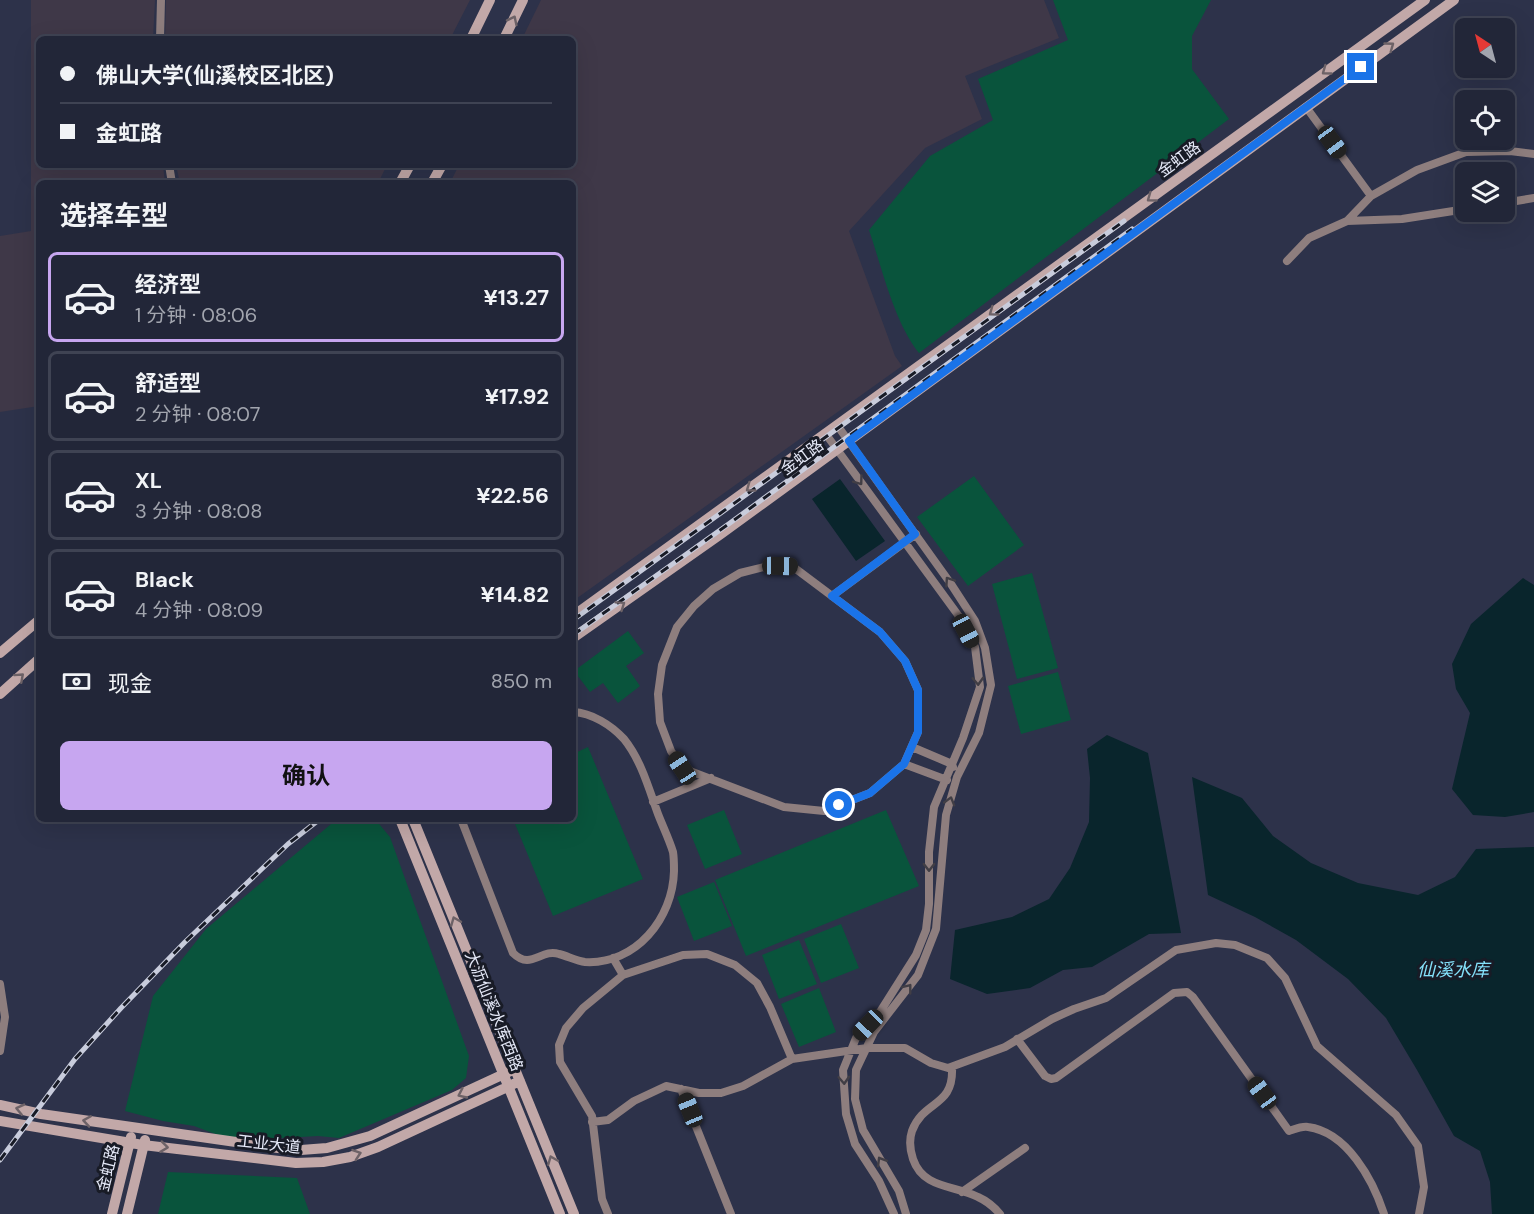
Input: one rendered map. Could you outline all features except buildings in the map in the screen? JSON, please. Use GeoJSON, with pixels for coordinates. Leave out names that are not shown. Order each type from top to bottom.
{"type":"FeatureCollection","features":[{"type":"Feature","properties":{"kind":"street"},"geometry":{"type":"LineString","coordinates":[[160,36],[161,0]]}},
{"type":"Feature","properties":{"kind":"street"},"geometry":{"type":"LineString","coordinates":[[472,36],[490,0]]}},
{"type":"Feature","properties":{"kind":"street"},"geometry":{"type":"LineString","coordinates":[[505,36],[523,0]]}},
{"type":"Feature","properties":{"kind":"street","name":"金虹路"},"geometry":{"type":"LineString","coordinates":[[576,614],[1425,0]]}},
{"type":"Feature","properties":{"kind":"street","name":"金虹路"},"geometry":{"type":"LineString","coordinates":[[576,636],[837,450],[1454,0]]}},
{"type":"Feature","properties":{"kind":"street"},"geometry":{"type":"LineString","coordinates":[[1306,107],[1371,196]]}},
{"type":"Feature","properties":{"kind":"street"},"geometry":{"type":"LineString","coordinates":[[1347,221],[1371,196],[1417,170],[1466,153],[1510,151],[1534,154]]}},
{"type":"Feature","properties":{"kind":"street"},"geometry":{"type":"LineString","coordinates":[[1515,201],[1534,198]]}},
{"type":"Feature","properties":{"kind":"street"},"geometry":{"type":"LineString","coordinates":[[1287,261],[1309,238],[1347,221],[1402,219],[1455,211]]}},
{"type":"Feature","properties":{"kind":"street"},"geometry":{"type":"LineString","coordinates":[[837,425],[975,621],[986,648],[991,685],[979,733],[957,777],[946,814],[936,929],[918,975],[874,1032],[856,1070],[855,1099],[863,1130],[899,1191],[906,1214]]}},
{"type":"Feature","properties":{"kind":"street"},"geometry":{"type":"LineString","coordinates":[[825,433],[958,615],[975,647],[980,687],[934,807],[929,852],[926,930],[916,956],[880,1012],[856,1038],[843,1070],[846,1114],[855,1144],[879,1181],[894,1214]]}},
{"type":"Feature","properties":{"kind":"street"},"geometry":{"type":"LineString","coordinates":[[832,596],[915,534]]}},
{"type":"Feature","properties":{"kind":"street"},"geometry":{"type":"LineString","coordinates":[[768,566],[792,566],[880,632],[905,661],[918,690],[918,732],[912,747],[904,764],[870,793],[824,811],[784,807],[682,768],[670,751],[660,722],[658,694],[662,665],[677,627],[694,606],[713,589],[740,573],[768,566]]}},
{"type":"Feature","properties":{"kind":"street"},"geometry":{"type":"LineString","coordinates":[[0,654],[36,623]]}},
{"type":"Feature","properties":{"kind":"street"},"geometry":{"type":"LineString","coordinates":[[0,694],[36,662]]}},
{"type":"Feature","properties":{"kind":"street"},"geometry":{"type":"LineString","coordinates":[[462,822],[513,953],[519,959],[528,961],[554,952],[584,962],[604,961],[635,948],[652,931],[662,916],[671,894],[674,872],[673,854],[638,761],[624,739],[604,722],[585,712],[576,711]]}},
{"type":"Feature","properties":{"kind":"street"},"geometry":{"type":"LineString","coordinates":[[912,747],[952,764],[957,777]]}},
{"type":"Feature","properties":{"kind":"street"},"geometry":{"type":"LineString","coordinates":[[904,764],[945,781],[957,777]]}},
{"type":"Feature","properties":{"kind":"street"},"geometry":{"type":"LineString","coordinates":[[653,802],[711,778]]}},
{"type":"Feature","properties":{"kind":"street","name":"大沥仙溪水库西路"},"geometry":{"type":"LineString","coordinates":[[401,822],[560,1214]]}},
{"type":"Feature","properties":{"kind":"street"},"geometry":{"type":"LineString","coordinates":[[414,822],[574,1214]]}},
{"type":"Feature","properties":{"kind":"street"},"geometry":{"type":"LineString","coordinates":[[592,1122],[608,1120],[634,1101],[666,1086],[699,1093],[721,1093],[743,1086],[792,1059],[867,1048],[905,1048],[932,1063],[952,1067],[1005,1047],[1074,1009],[1106,998],[1176,950],[1216,943],[1234,945],[1267,958],[1285,978],[1317,1046],[1396,1115],[1418,1146],[1425,1187],[1419,1214]]}},
{"type":"Feature","properties":{"kind":"street"},"geometry":{"type":"LineString","coordinates":[[608,1214],[602,1198],[592,1116],[560,1062],[559,1045],[566,1028],[583,1008],[623,975],[683,955],[707,954],[735,965],[757,983],[792,1059]]}},
{"type":"Feature","properties":{"kind":"street"},"geometry":{"type":"LineString","coordinates":[[614,958],[623,975]]}},
{"type":"Feature","properties":{"kind":"street"},"geometry":{"type":"LineString","coordinates":[[0,984],[5,1017],[0,1051]]}},
{"type":"Feature","properties":{"kind":"street"},"geometry":{"type":"LineString","coordinates":[[1017,1039],[1045,1076],[1051,1080],[1174,993],[1187,992],[1193,997],[1290,1131],[1305,1126],[1323,1131],[1340,1142],[1352,1155],[1380,1201],[1384,1214]]}},
{"type":"Feature","properties":{"kind":"street"},"geometry":{"type":"LineString","coordinates":[[952,1067],[951,1088],[941,1100],[923,1114],[913,1128],[910,1138],[914,1162],[925,1178],[979,1197],[1000,1214]]}},
{"type":"Feature","properties":{"kind":"street","name":"工业大道"},"geometry":{"type":"LineString","coordinates":[[0,1105],[147,1131],[301,1150],[327,1148],[370,1136],[515,1070]]}},
{"type":"Feature","properties":{"kind":"street","name":"工业大道"},"geometry":{"type":"LineString","coordinates":[[0,1120],[143,1145],[296,1163],[323,1162],[350,1157],[378,1147],[520,1081]]}},
{"type":"Feature","properties":{"kind":"street"},"geometry":{"type":"LineString","coordinates":[[681,1089],[731,1214]]}},
{"type":"Feature","properties":{"kind":"street","name":"金虹路"},"geometry":{"type":"LineString","coordinates":[[112,1214],[133,1128]]}},
{"type":"Feature","properties":{"kind":"street","name":"金虹路"},"geometry":{"type":"LineString","coordinates":[[127,1214],[147,1131]]}},
{"type":"Feature","properties":{"kind":"street"},"geometry":{"type":"LineString","coordinates":[[962,1192],[1025,1148]]}},
{"type":"Feature","properties":{"kind":"shaded area"},"geometry":{"type":"Polygon","coordinates":[[[31,0],[155,0],[153,36],[36,36],[36,168],[163,168],[165,180],[36,180],[36,406],[0,412],[0,236],[31,231],[31,0]]]}},
{"type":"Feature","properties":{"kind":"shaded area"},"geometry":{"type":"Polygon","coordinates":[[[166,0],[470,0],[452,36],[165,36],[166,0]]]}},
{"type":"Feature","properties":{"kind":"shaded area"},"geometry":{"type":"Polygon","coordinates":[[[541,0],[1044,0],[1059,38],[965,76],[982,119],[925,148],[849,231],[895,356],[902,366],[576,599],[576,180],[452,180],[458,168],[576,168],[576,36],[523,36],[541,0]]]}},
{"type":"Feature","properties":{"kind":"shaded area"},"geometry":{"type":"Polygon","coordinates":[[[177,168],[386,168],[380,180],[179,180],[177,168]]]}},
{"type":"Feature","properties":{"kind":"green space"},"geometry":{"type":"Polygon","coordinates":[[[1053,0],[1211,0],[1192,36],[1192,69],[1229,119],[919,353],[902,326],[869,230],[930,156],[993,120],[978,79],[1068,40],[1053,0]]]}},
{"type":"Feature","properties":{"kind":"green space"},"geometry":{"type":"Polygon","coordinates":[[[974,476],[1024,545],[968,586],[917,517],[974,476]]]}},
{"type":"Feature","properties":{"kind":"green space"},"geometry":{"type":"Polygon","coordinates":[[[1032,573],[1058,668],[1017,679],[992,584],[1032,573]]]}},
{"type":"Feature","properties":{"kind":"green space"},"geometry":{"type":"Polygon","coordinates":[[[628,631],[644,653],[626,666],[640,686],[618,703],[603,683],[590,692],[576,674],[576,670],[628,631]]]}},
{"type":"Feature","properties":{"kind":"green space"},"geometry":{"type":"Polygon","coordinates":[[[1058,672],[1071,720],[1021,734],[1008,686],[1058,672]]]}},
{"type":"Feature","properties":{"kind":"green space"},"geometry":{"type":"Polygon","coordinates":[[[588,747],[643,879],[553,916],[514,822],[576,822],[576,753],[588,747]]]}},
{"type":"Feature","properties":{"kind":"green space"},"geometry":{"type":"Polygon","coordinates":[[[724,810],[742,854],[705,869],[687,825],[724,810]]]}},
{"type":"Feature","properties":{"kind":"green space"},"geometry":{"type":"Polygon","coordinates":[[[886,810],[919,886],[746,956],[715,880],[886,810]]]}},
{"type":"Feature","properties":{"kind":"green space"},"geometry":{"type":"Polygon","coordinates":[[[333,822],[378,822],[390,837],[469,1056],[466,1078],[452,1090],[339,1138],[318,1136],[248,1140],[218,1135],[194,1126],[125,1111],[153,996],[206,929],[333,822]]]}},
{"type":"Feature","properties":{"kind":"green space"},"geometry":{"type":"Polygon","coordinates":[[[714,882],[732,926],[694,941],[677,897],[714,882]]]}},
{"type":"Feature","properties":{"kind":"green space"},"geometry":{"type":"Polygon","coordinates":[[[841,924],[859,968],[821,983],[804,939],[841,924]]]}},
{"type":"Feature","properties":{"kind":"green space"},"geometry":{"type":"Polygon","coordinates":[[[799,940],[817,984],[779,999],[762,955],[799,940]]]}},
{"type":"Feature","properties":{"kind":"green space"},"geometry":{"type":"Polygon","coordinates":[[[819,988],[836,1032],[799,1047],[781,1004],[819,988]]]}},
{"type":"Feature","properties":{"kind":"green space"},"geometry":{"type":"Polygon","coordinates":[[[168,1172],[297,1178],[310,1214],[158,1214],[168,1172]]]}},
{"type":"Feature","properties":{"kind":"water"},"geometry":{"type":"Polygon","coordinates":[[[840,479],[885,541],[856,561],[812,499],[840,479]]]}},
{"type":"Feature","properties":{"kind":"water"},"geometry":{"type":"Polygon","coordinates":[[[1523,578],[1534,585],[1534,812],[1505,817],[1473,815],[1452,789],[1470,713],[1456,689],[1452,664],[1471,624],[1523,578]]]}},
{"type":"Feature","properties":{"kind":"water"},"geometry":{"type":"Polygon","coordinates":[[[1107,735],[1148,753],[1181,933],[1149,934],[1092,967],[1063,970],[1030,988],[987,994],[950,979],[955,930],[1012,917],[1049,899],[1070,868],[1089,822],[1090,778],[1087,749],[1107,735]]]}},
{"type":"Feature","properties":{"kind":"water","name":"仙溪水库"},"geometry":{"type":"Polygon","coordinates":[[[1192,777],[1242,798],[1273,836],[1311,863],[1358,883],[1418,895],[1455,877],[1476,849],[1534,847],[1534,1214],[1492,1214],[1490,1182],[1480,1151],[1454,1136],[1386,1018],[1348,979],[1296,940],[1255,917],[1208,895],[1192,777]]]}},
{"type":"Feature","properties":{"kind":"railway"},"geometry":{"type":"LineString","coordinates":[[576,618],[1124,221]]}},
{"type":"Feature","properties":{"kind":"railway"},"geometry":{"type":"LineString","coordinates":[[576,633],[1132,229]]}},
{"type":"Feature","properties":{"kind":"railway"},"geometry":{"type":"LineString","coordinates":[[0,1160],[75,1059],[121,1008],[185,942],[288,844],[316,822]]}},
{"type":"Feature","properties":{"kind":"route"},"geometry":{"type":"LineString","coordinates":[[839,805],[870,793],[904,764],[918,732],[918,690],[905,661],[880,632],[832,596],[915,534],[849,441],[1361,67]]}}]}
